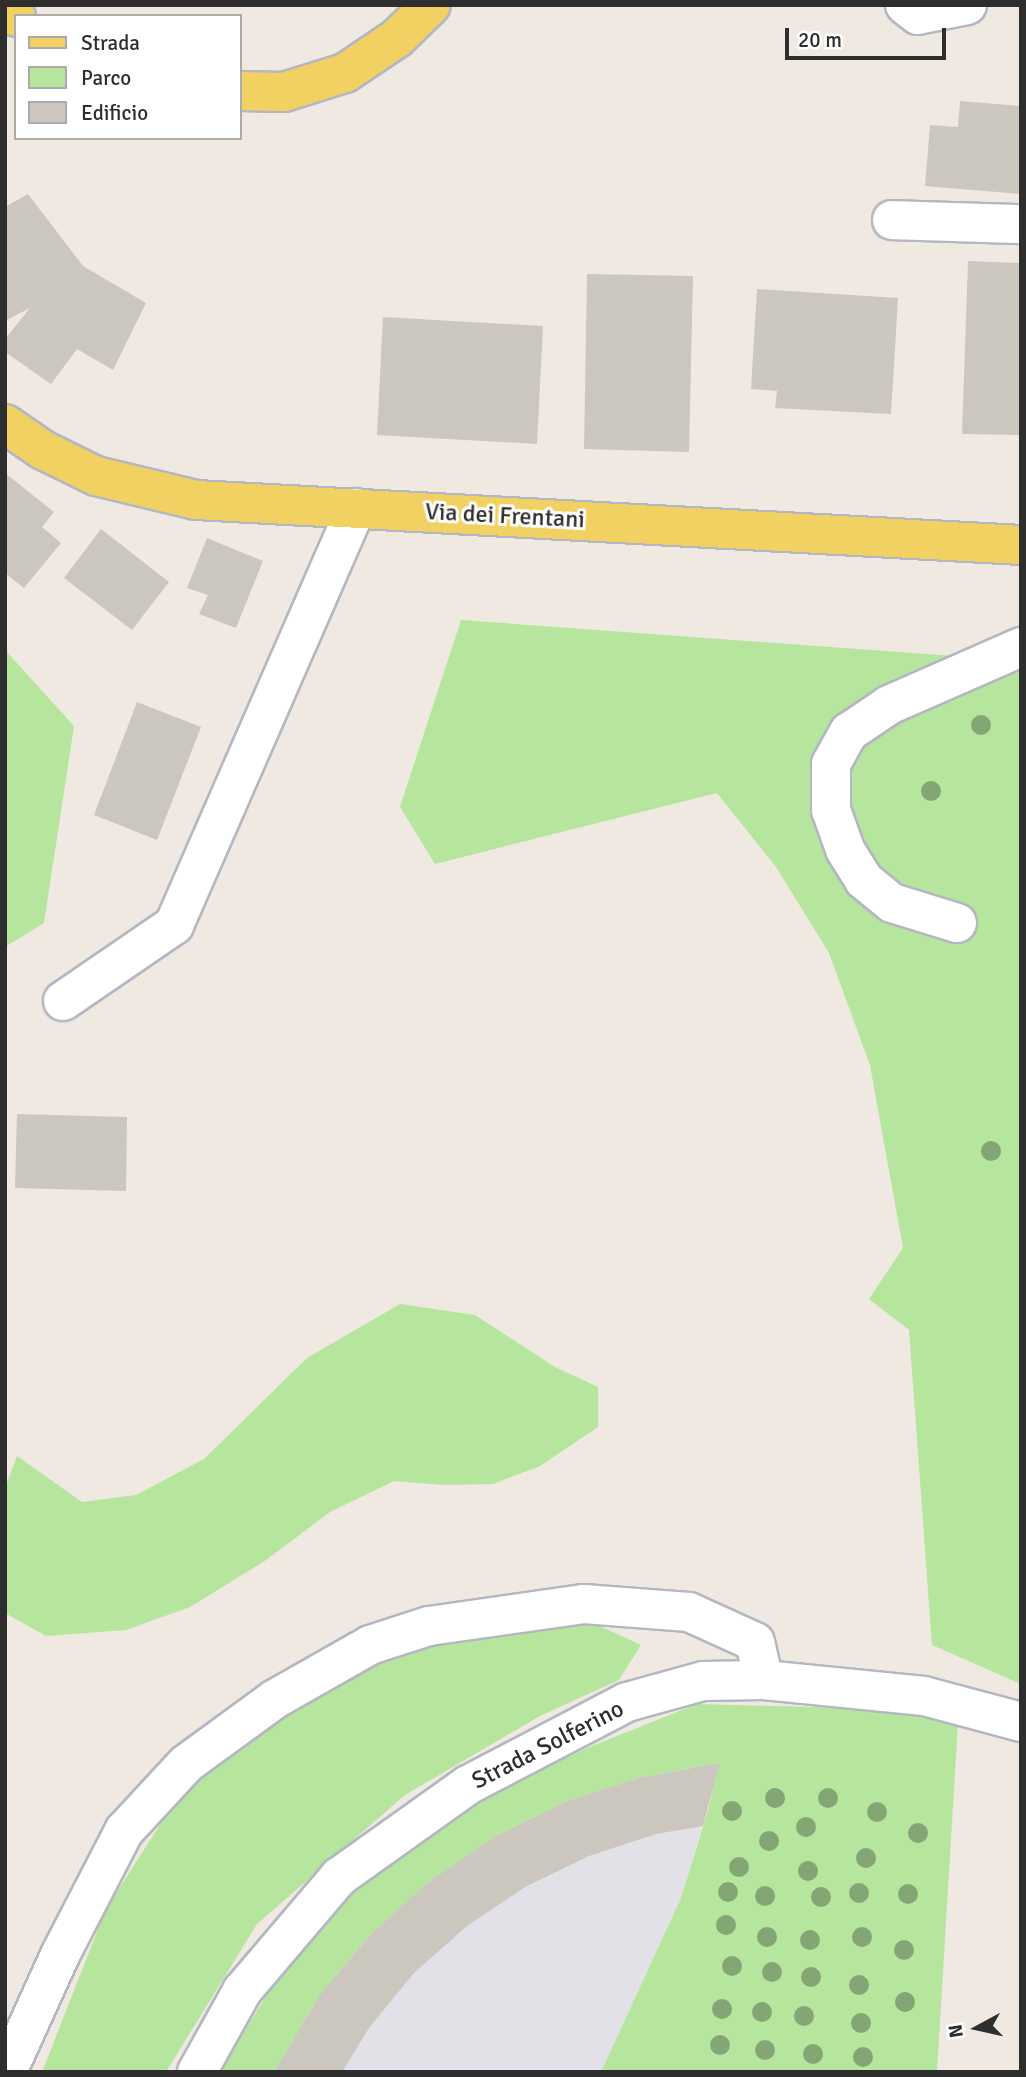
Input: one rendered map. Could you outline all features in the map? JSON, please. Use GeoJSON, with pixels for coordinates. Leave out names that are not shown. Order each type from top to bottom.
{"type":"FeatureCollection","features":[{"type":"Feature","properties":{"kind":"main road"},"geometry":{"type":"LineString","coordinates":[[242,91],[284,92],[345,73],[397,38],[430,5]]}},
{"type":"Feature","properties":{"kind":"main road","name":"Via dei Frentani"},"geometry":{"type":"LineString","coordinates":[[5,424],[43,450],[96,475],[149,491],[196,500],[1021,545]]}},
{"type":"Feature","properties":{"kind":"street"},"geometry":{"type":"LineString","coordinates":[[905,5],[918,15],[967,5]]}},
{"type":"Feature","properties":{"kind":"street"},"geometry":{"type":"LineString","coordinates":[[892,220],[1021,224]]}},
{"type":"Feature","properties":{"kind":"street"},"geometry":{"type":"LineString","coordinates":[[63,1001],[174,925],[356,508]]}},
{"type":"Feature","properties":{"kind":"street"},"geometry":{"type":"LineString","coordinates":[[957,923],[892,903],[863,880],[845,849],[831,810],[831,764],[849,732],[889,705],[1021,647]]}},
{"type":"Feature","properties":{"kind":"street"},"geometry":{"type":"LineString","coordinates":[[7,2072],[60,1955],[124,1831],[186,1764],[275,1699],[370,1644],[429,1626],[584,1604],[689,1612],[755,1642],[764,1681]]}},
{"type":"Feature","properties":{"kind":"street","name":"Strada Solferino"},"geometry":{"type":"LineString","coordinates":[[197,2072],[242,1991],[339,1877],[468,1785],[627,1702],[703,1681],[764,1681],[924,1696],[1021,1723]]}},
{"type":"Feature","properties":{"kind":"shaded area"},"geometry":{"type":"Polygon","coordinates":[[[720,1763],[681,1898],[601,2072],[274,2072],[321,1993],[372,1933],[431,1880],[496,1836],[567,1801],[642,1777],[720,1763]]]}},
{"type":"Feature","properties":{"kind":"green space"},"geometry":{"type":"Polygon","coordinates":[[[461,620],[1021,661],[1021,1684],[932,1645],[909,1330],[869,1299],[903,1248],[870,1065],[829,953],[776,867],[717,793],[435,864],[400,807],[461,620]]]}},
{"type":"Feature","properties":{"kind":"green space"},"geometry":{"type":"Polygon","coordinates":[[[5,650],[74,726],[44,923],[5,947],[5,650]]]}},
{"type":"Feature","properties":{"kind":"green space"},"geometry":{"type":"Polygon","coordinates":[[[400,1304],[475,1315],[555,1367],[598,1387],[598,1427],[540,1466],[493,1484],[443,1485],[394,1481],[330,1512],[266,1560],[190,1607],[126,1630],[46,1636],[5,1613],[5,1488],[17,1456],[82,1502],[136,1495],[204,1459],[307,1358],[400,1304]]]}},
{"type":"Feature","properties":{"kind":"green space"},"geometry":{"type":"Polygon","coordinates":[[[593,1623],[641,1645],[619,1680],[540,1716],[405,1795],[257,1924],[166,2072],[42,2072],[106,1909],[181,1792],[304,1690],[439,1635],[593,1623]]]}},
{"type":"Feature","properties":{"kind":"green space"},"geometry":{"type":"Polygon","coordinates":[[[697,1704],[897,1709],[958,1723],[937,2072],[601,2072],[681,1898],[709,1807],[719,1763],[642,1777],[567,1801],[496,1836],[431,1880],[372,1933],[321,1993],[274,2072],[219,2072],[268,1993],[354,1887],[461,1808],[587,1748],[697,1704]]]}},
{"type":"Feature","properties":{"kind":"building"},"geometry":{"type":"Polygon","coordinates":[[[960,101],[1021,106],[1021,194],[925,186],[930,125],[958,127],[960,101]]]}},
{"type":"Feature","properties":{"kind":"building"},"geometry":{"type":"Polygon","coordinates":[[[28,194],[83,266],[146,303],[113,370],[77,349],[51,384],[5,352],[5,339],[30,308],[5,321],[5,207],[28,194]]]}},
{"type":"Feature","properties":{"kind":"building"},"geometry":{"type":"Polygon","coordinates":[[[968,261],[1021,263],[1021,435],[962,434],[968,261]]]}},
{"type":"Feature","properties":{"kind":"building"},"geometry":{"type":"Polygon","coordinates":[[[587,274],[693,276],[689,452],[584,449],[587,274]]]}},
{"type":"Feature","properties":{"kind":"building"},"geometry":{"type":"Polygon","coordinates":[[[757,289],[898,298],[891,414],[775,408],[777,391],[751,389],[757,289]]]}},
{"type":"Feature","properties":{"kind":"building"},"geometry":{"type":"Polygon","coordinates":[[[383,317],[543,326],[537,444],[377,435],[383,317]]]}},
{"type":"Feature","properties":{"kind":"building"},"geometry":{"type":"Polygon","coordinates":[[[5,473],[54,512],[42,527],[61,543],[24,588],[5,573],[5,473]]]}},
{"type":"Feature","properties":{"kind":"building"},"geometry":{"type":"Polygon","coordinates":[[[101,529],[169,582],[132,630],[64,578],[101,529]]]}},
{"type":"Feature","properties":{"kind":"building"},"geometry":{"type":"Polygon","coordinates":[[[207,538],[263,561],[236,628],[199,614],[208,595],[187,588],[207,538]]]}},
{"type":"Feature","properties":{"kind":"building"},"geometry":{"type":"Polygon","coordinates":[[[137,702],[201,727],[157,840],[94,815],[137,702]]]}},
{"type":"Feature","properties":{"kind":"building"},"geometry":{"type":"Polygon","coordinates":[[[17,1114],[127,1117],[126,1191],[15,1188],[17,1114]]]}},
{"type":"Feature","properties":{"kind":"building"},"geometry":{"type":"Polygon","coordinates":[[[720,1763],[703,1826],[656,1834],[589,1856],[525,1887],[467,1926],[414,1973],[369,2028],[342,2072],[274,2072],[321,1993],[372,1933],[431,1880],[496,1836],[567,1801],[642,1777],[720,1763]]]}}]}
